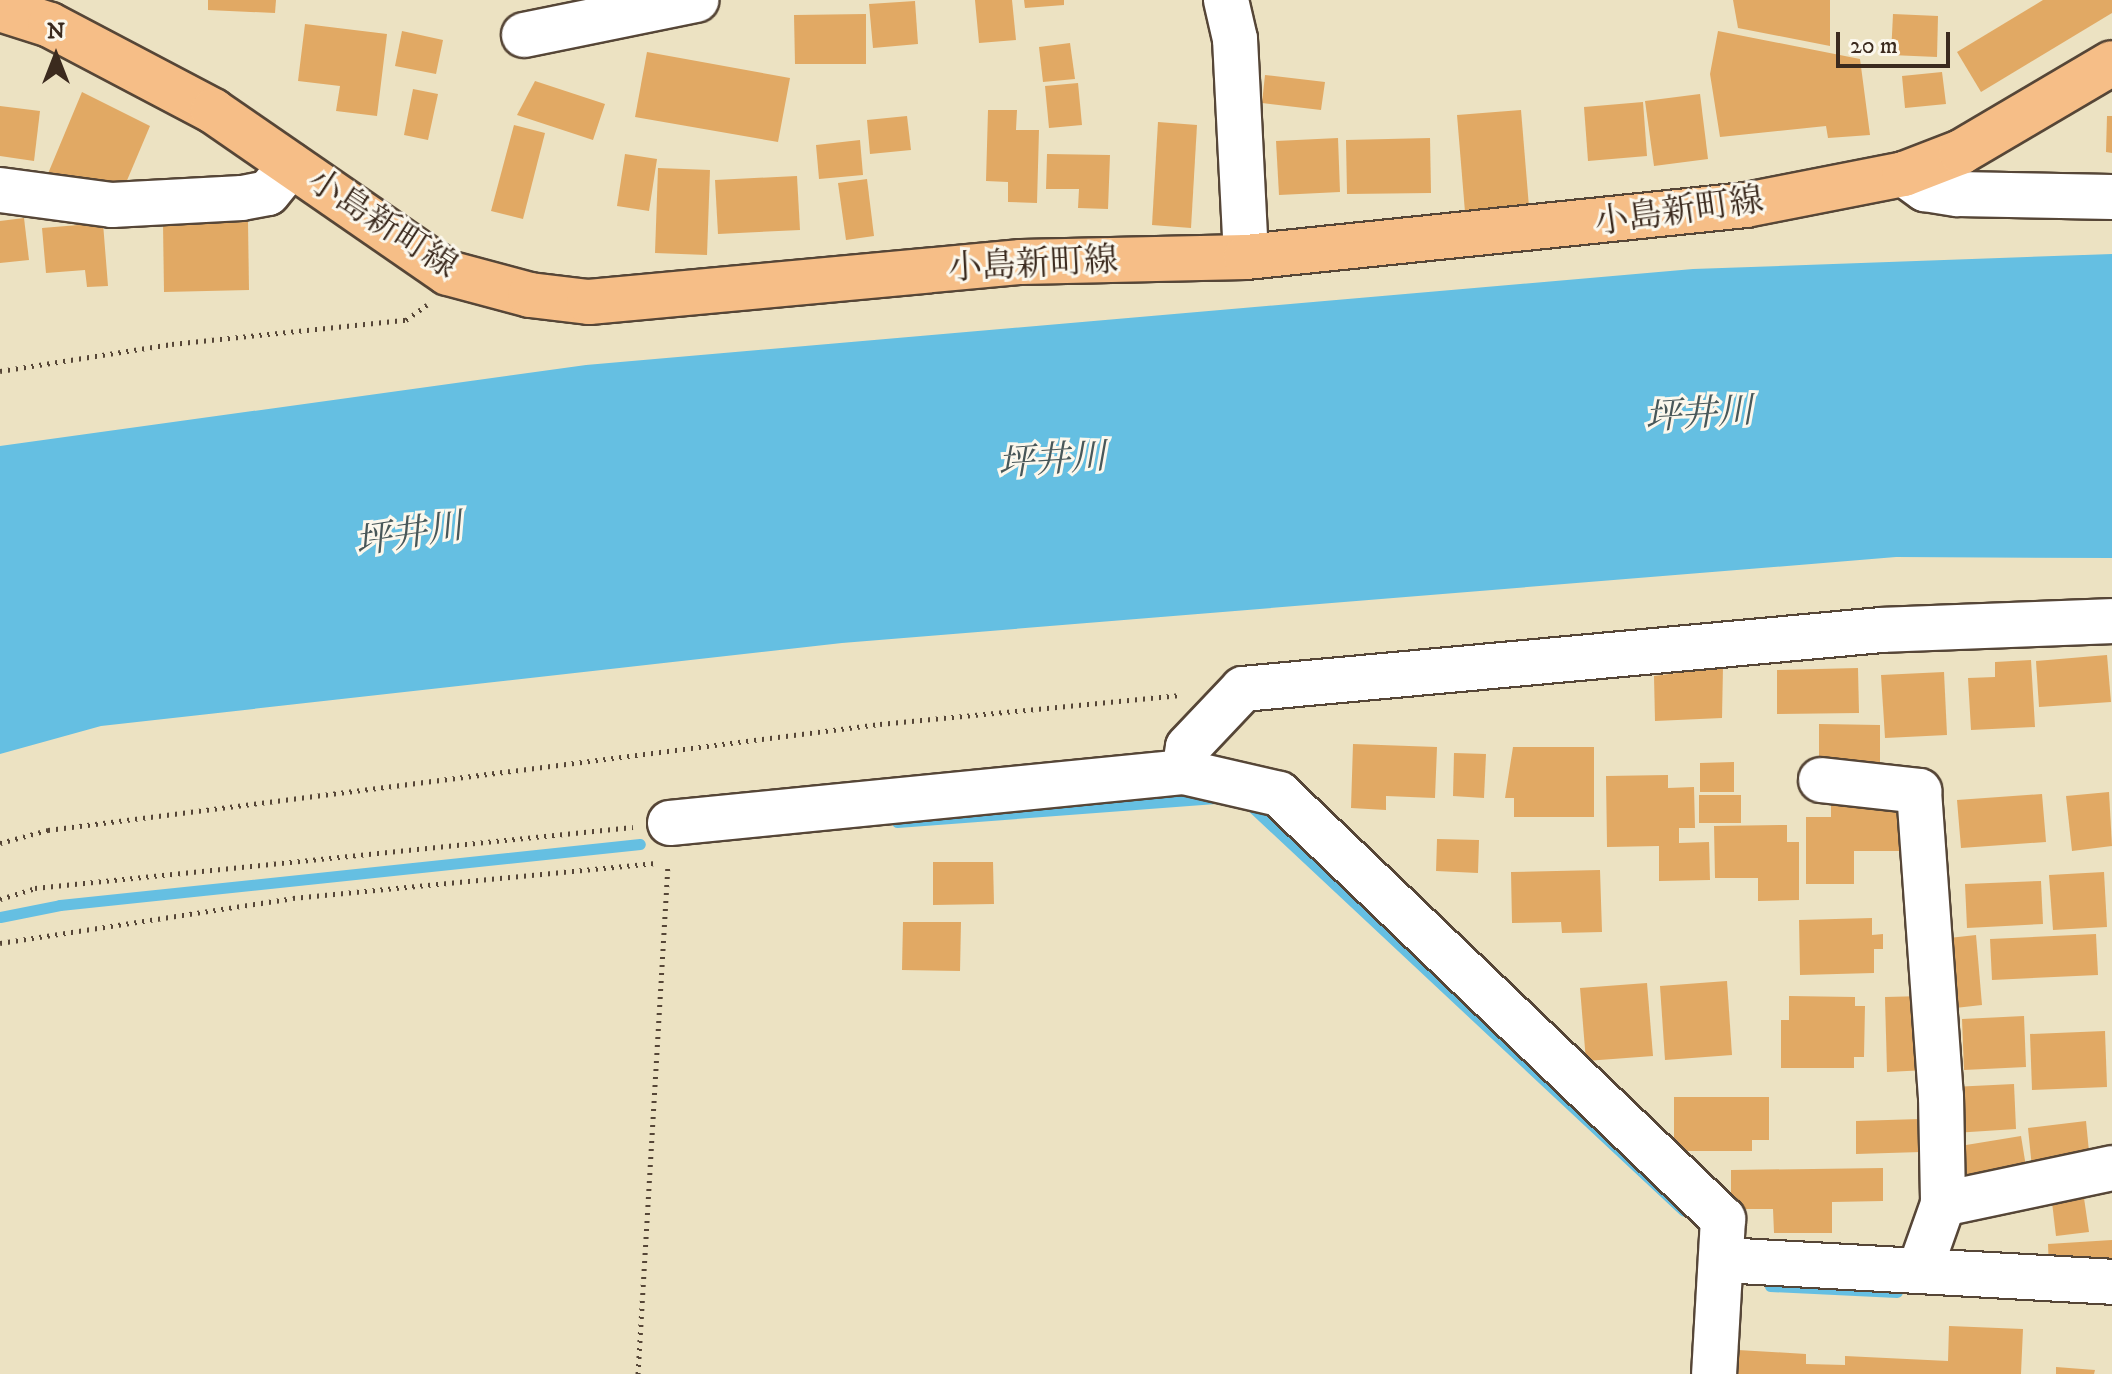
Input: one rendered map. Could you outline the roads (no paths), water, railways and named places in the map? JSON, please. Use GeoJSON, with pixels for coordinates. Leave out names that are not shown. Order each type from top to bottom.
{"type":"FeatureCollection","features":[{"type":"Feature","properties":{"kind":"main road","name":"小島新町線"},"geometry":{"type":"LineString","coordinates":[[0,9],[50,25],[141,72],[291,165],[448,273],[530,295],[589,302],[1021,262],[1246,257],[1673,214],[1904,174],[1961,152],[2112,63]]}},
{"type":"Feature","properties":{"kind":"street"},"geometry":{"type":"LineString","coordinates":[[524,35],[696,0]]}},
{"type":"Feature","properties":{"kind":"street"},"geometry":{"type":"LineString","coordinates":[[1226,0],[1235,39],[1246,257]]}},
{"type":"Feature","properties":{"kind":"street"},"geometry":{"type":"LineString","coordinates":[[0,190],[112,205],[242,198],[268,193],[291,165]]}},
{"type":"Feature","properties":{"kind":"street"},"geometry":{"type":"LineString","coordinates":[[1904,174],[1925,189],[1958,194],[2112,197]]}},
{"type":"Feature","properties":{"kind":"street"},"geometry":{"type":"LineString","coordinates":[[1184,772],[1188,747],[1243,689],[1882,630],[2112,621]]}},
{"type":"Feature","properties":{"kind":"street"},"geometry":{"type":"LineString","coordinates":[[669,843],[1184,772],[1279,794],[1723,1219],[1714,1374]]}},
{"type":"Feature","properties":{"kind":"street"},"geometry":{"type":"LineString","coordinates":[[1821,780],[1919,791],[1941,1096],[1943,1204],[1920,1269]]}},
{"type":"Feature","properties":{"kind":"street"},"geometry":{"type":"LineString","coordinates":[[1943,1204],[2112,1168]]}},
{"type":"Feature","properties":{"kind":"street"},"geometry":{"type":"LineString","coordinates":[[1722,1260],[2112,1282]]}},
{"type":"Feature","properties":{"kind":"water","name":"坪井川"},"geometry":{"type":"Polygon","coordinates":[[[2112,254],[2112,558],[1896,557],[842,643],[101,726],[0,754],[0,446],[586,365],[1693,269],[2112,254]]]}},
{"type":"Feature","properties":{"kind":"waterway"},"geometry":{"type":"LineString","coordinates":[[897,822],[1215,798]]}},
{"type":"Feature","properties":{"kind":"waterway"},"geometry":{"type":"LineString","coordinates":[[1250,805],[1684,1211]]}},
{"type":"Feature","properties":{"kind":"waterway"},"geometry":{"type":"LineString","coordinates":[[0,917],[60,905],[640,844]]}},
{"type":"Feature","properties":{"kind":"waterway"},"geometry":{"type":"LineString","coordinates":[[1770,1286],[1897,1292]]}}]}
